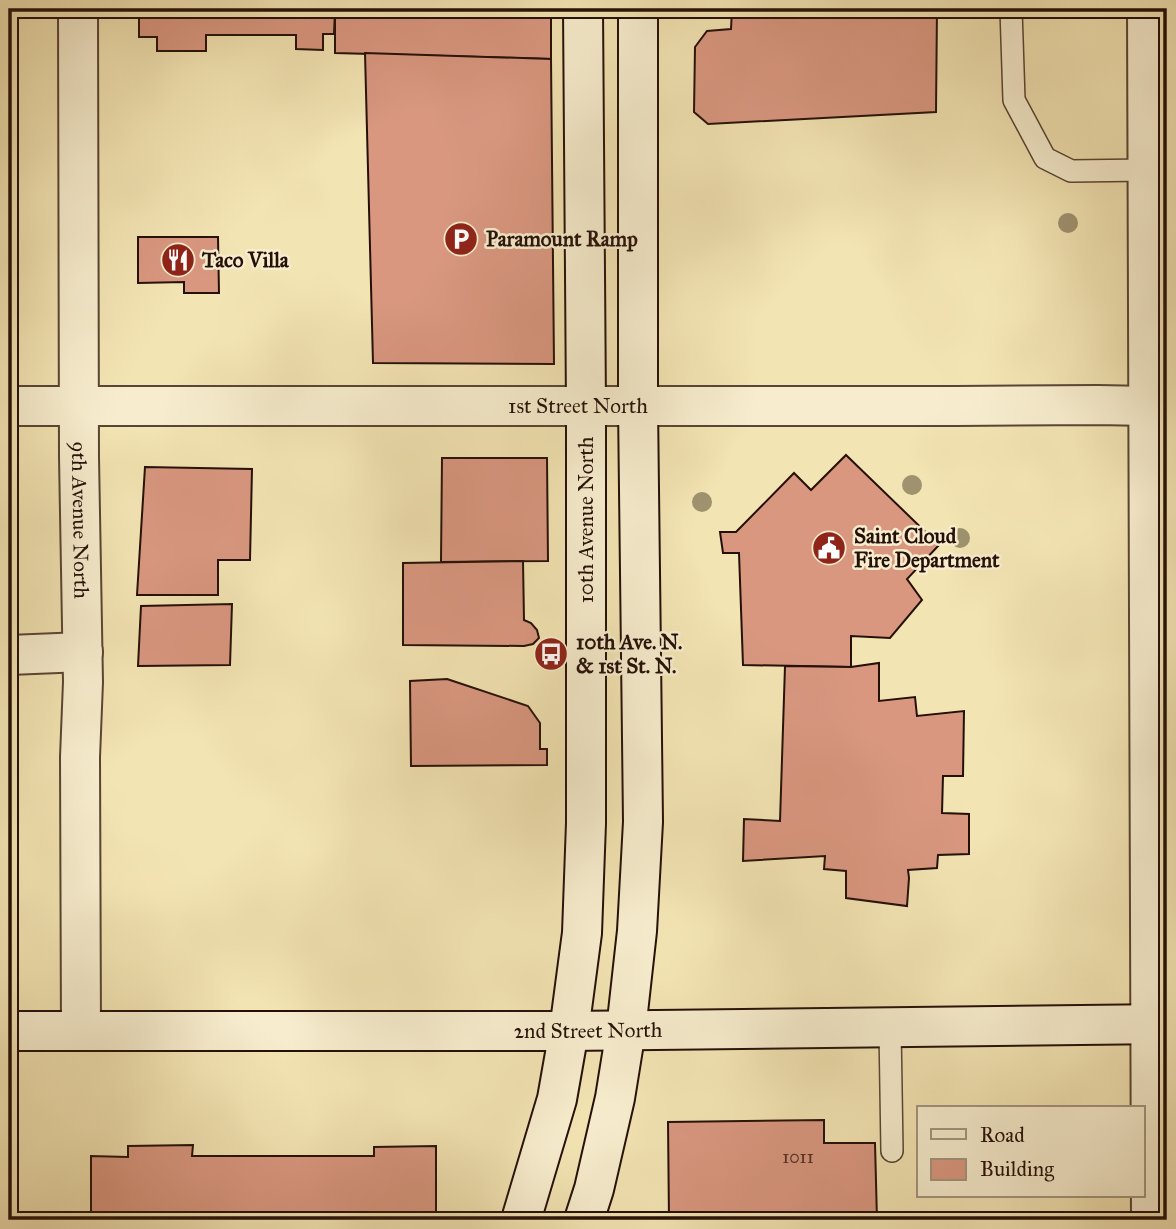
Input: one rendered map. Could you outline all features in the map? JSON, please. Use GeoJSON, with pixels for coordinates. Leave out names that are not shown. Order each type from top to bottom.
{"type":"FeatureCollection","features":[{"type":"Feature","properties":{"kind":"street","name":"9th Avenue North"},"geometry":{"type":"LineString","coordinates":[[78,9],[83,652],[80,757],[81,1031]]}},
{"type":"Feature","properties":{"kind":"street","name":"10th Avenue North"},"geometry":{"type":"LineString","coordinates":[[569,1031],[582,933],[586,823],[583,9]]}},
{"type":"Feature","properties":{"kind":"street"},"geometry":{"type":"LineString","coordinates":[[584,1220],[615,1098],[626,1030],[637,931],[643,822],[638,406],[638,9]]}},
{"type":"Feature","properties":{"kind":"street"},"geometry":{"type":"LineString","coordinates":[[1147,9],[1154,177],[1148,406],[1159,1024],[1151,1220]]}},
{"type":"Feature","properties":{"kind":"street","name":"1st Street North"},"geometry":{"type":"LineString","coordinates":[[9,406],[1148,406]]}},
{"type":"Feature","properties":{"kind":"street"},"geometry":{"type":"LineString","coordinates":[[9,655],[83,652]]}},
{"type":"Feature","properties":{"kind":"street","name":"2nd Street North"},"geometry":{"type":"LineString","coordinates":[[9,1031],[569,1031],[1159,1024]]}},
{"type":"Feature","properties":{"kind":"street"},"geometry":{"type":"LineString","coordinates":[[521,1220],[556,1099],[569,1031]]}},
{"type":"Feature","properties":{"kind":"lane"},"geometry":{"type":"LineString","coordinates":[[1011,9],[1014,100],[1045,158],[1071,171],[1154,177]]}},
{"type":"Feature","properties":{"kind":"lane"},"geometry":{"type":"LineString","coordinates":[[890,1028],[892,1150]]}},
{"type":"Feature","properties":{"kind":"building"},"geometry":{"type":"Polygon","coordinates":[[[139,9],[335,9],[334,34],[323,34],[323,50],[296,49],[296,35],[206,35],[206,51],[157,51],[157,37],[139,37],[139,9]]]}},
{"type":"Feature","properties":{"kind":"building"},"geometry":{"type":"Polygon","coordinates":[[[335,9],[551,9],[551,59],[335,53],[335,9]]]}},
{"type":"Feature","properties":{"kind":"building"},"geometry":{"type":"Polygon","coordinates":[[[732,9],[937,9],[936,112],[708,124],[694,112],[695,47],[707,31],[731,29],[732,9]]]}},
{"type":"Feature","properties":{"kind":"building","name":"Paramount Ramp"},"geometry":{"type":"Polygon","coordinates":[[[365,53],[551,59],[554,364],[373,363],[365,53]]]}},
{"type":"Feature","properties":{"kind":"building"},"geometry":{"type":"Polygon","coordinates":[[[9,65],[13,65],[13,138],[9,138],[9,65]]]}},
{"type":"Feature","properties":{"kind":"building"},"geometry":{"type":"Polygon","coordinates":[[[9,138],[13,138],[16,206],[9,206],[9,138]]]}},
{"type":"Feature","properties":{"kind":"building","name":"Taco Villa"},"geometry":{"type":"Polygon","coordinates":[[[138,237],[218,237],[219,293],[184,293],[184,282],[138,283],[138,237]]]}},
{"type":"Feature","properties":{"kind":"building","name":"Saint Cloud Fire Department"},"geometry":{"type":"Polygon","coordinates":[[[846,455],[939,545],[907,579],[922,600],[890,638],[851,636],[851,667],[743,665],[739,553],[723,553],[720,532],[736,532],[794,473],[811,490],[846,455]]]}},
{"type":"Feature","properties":{"kind":"building"},"geometry":{"type":"Polygon","coordinates":[[[442,458],[547,458],[548,561],[441,562],[442,458]]]}},
{"type":"Feature","properties":{"kind":"building"},"geometry":{"type":"Polygon","coordinates":[[[10,466],[11,575],[9,575],[10,466]]]}},
{"type":"Feature","properties":{"kind":"building"},"geometry":{"type":"Polygon","coordinates":[[[145,467],[252,469],[250,560],[218,560],[218,595],[137,595],[145,467]]]}},
{"type":"Feature","properties":{"kind":"building"},"geometry":{"type":"Polygon","coordinates":[[[523,561],[524,620],[537,630],[539,638],[533,644],[403,645],[403,563],[523,561]]]}},
{"type":"Feature","properties":{"kind":"building"},"geometry":{"type":"Polygon","coordinates":[[[232,604],[230,665],[138,666],[141,606],[232,604]]]}},
{"type":"Feature","properties":{"kind":"building"},"geometry":{"type":"Polygon","coordinates":[[[879,663],[879,701],[915,697],[917,716],[964,711],[963,776],[943,776],[942,813],[969,814],[969,854],[938,855],[937,868],[908,870],[907,906],[846,898],[846,871],[824,869],[825,856],[743,861],[744,819],[780,821],[785,666],[851,667],[879,663]]]}},
{"type":"Feature","properties":{"kind":"building"},"geometry":{"type":"Polygon","coordinates":[[[447,679],[528,706],[540,723],[540,749],[547,749],[547,765],[411,766],[410,681],[447,679]]]}},
{"type":"Feature","properties":{"kind":"building"},"geometry":{"type":"Polygon","coordinates":[[[9,730],[15,730],[15,812],[9,812],[9,730]]]}},
{"type":"Feature","properties":{"kind":"building"},"geometry":{"type":"Polygon","coordinates":[[[824,1120],[824,1143],[875,1143],[877,1220],[669,1220],[668,1122],[824,1120]]]}},
{"type":"Feature","properties":{"kind":"building"},"geometry":{"type":"Polygon","coordinates":[[[193,1145],[192,1156],[374,1156],[374,1147],[436,1146],[436,1220],[91,1220],[91,1156],[128,1157],[128,1146],[193,1145]]]}},
{"type":"Feature","properties":{"kind":"place","name":"Paramount Ramp"},"geometry":{"type":"Point","coordinates":[461,239]}},
{"type":"Feature","properties":{"kind":"place","name":"Taco Villa"},"geometry":{"type":"Point","coordinates":[178,260]}},
{"type":"Feature","properties":{"kind":"place","name":"Saint Cloud Fire Department"},"geometry":{"type":"Point","coordinates":[829,548]}},
{"type":"Feature","properties":{"kind":"place","name":"10th Ave. N. & 1st St. N."},"geometry":{"type":"Point","coordinates":[551,654]}}]}
